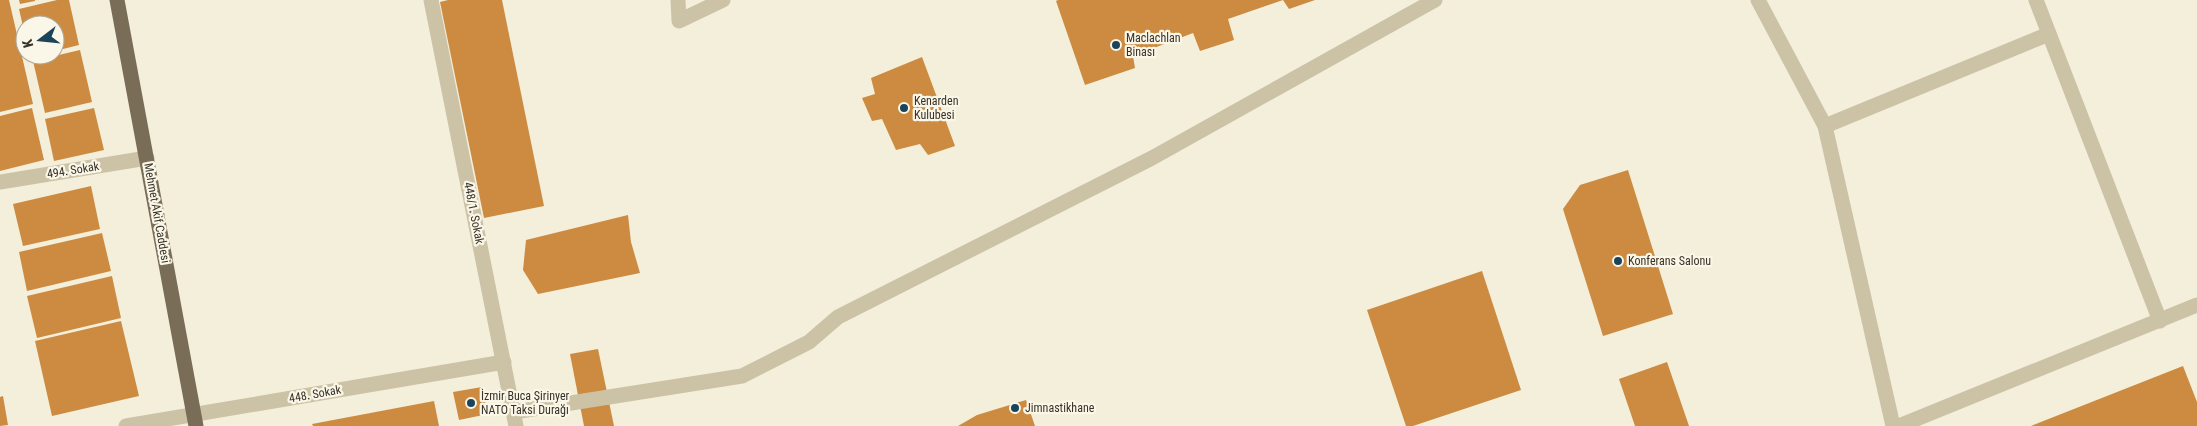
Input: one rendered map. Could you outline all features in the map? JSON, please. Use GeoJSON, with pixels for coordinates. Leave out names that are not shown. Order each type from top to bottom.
{"type":"FeatureCollection","features":[{"type":"Feature","properties":{"kind":"main road","name":"Mehmet Akif Caddesi"},"geometry":{"type":"LineString","coordinates":[[117,0],[195,420]]}},
{"type":"Feature","properties":{"kind":"street","name":"448/1. Sokak"},"geometry":{"type":"LineString","coordinates":[[432,0],[515,419]]}},
{"type":"Feature","properties":{"kind":"street"},"geometry":{"type":"LineString","coordinates":[[678,0],[679,21],[723,0]]}},
{"type":"Feature","properties":{"kind":"street"},"geometry":{"type":"LineString","coordinates":[[515,419],[742,376],[809,342],[838,317],[1152,158],[1435,0]]}},
{"type":"Feature","properties":{"kind":"street"},"geometry":{"type":"LineString","coordinates":[[1758,0],[1825,126],[1893,426]]}},
{"type":"Feature","properties":{"kind":"street"},"geometry":{"type":"LineString","coordinates":[[2036,0],[2160,320]]}},
{"type":"Feature","properties":{"kind":"street"},"geometry":{"type":"LineString","coordinates":[[1825,126],[2050,34]]}},
{"type":"Feature","properties":{"kind":"street","name":"494. Sokak"},"geometry":{"type":"LineString","coordinates":[[0,182],[147,158]]}},
{"type":"Feature","properties":{"kind":"street"},"geometry":{"type":"LineString","coordinates":[[1899,426],[2197,305]]}},
{"type":"Feature","properties":{"kind":"street","name":"448. Sokak"},"geometry":{"type":"LineString","coordinates":[[126,426],[195,420],[504,362]]}},
{"type":"Feature","properties":{"kind":"building"},"geometry":{"type":"Polygon","coordinates":[[[0,0],[9,0],[15,26],[15,65],[24,65],[33,104],[0,112],[0,0]]]}},
{"type":"Feature","properties":{"kind":"building"},"geometry":{"type":"Polygon","coordinates":[[[19,0],[35,0],[35,1],[20,4],[19,0]]]}},
{"type":"Feature","properties":{"kind":"building"},"geometry":{"type":"Polygon","coordinates":[[[57,0],[69,0],[79,45],[65,48],[65,15],[20,15],[19,9],[57,0]]]}},
{"type":"Feature","properties":{"kind":"building"},"geometry":{"type":"Polygon","coordinates":[[[448,0],[502,0],[544,206],[484,218],[440,2],[448,0]]]}},
{"type":"Feature","properties":{"kind":"building","name":"Maclachlan Binası"},"geometry":{"type":"Polygon","coordinates":[[[1283,0],[1228,19],[1234,40],[1200,51],[1193,33],[1133,56],[1135,68],[1085,85],[1056,1],[1283,0]]]}},
{"type":"Feature","properties":{"kind":"building"},"geometry":{"type":"Polygon","coordinates":[[[1283,0],[1315,0],[1289,9],[1283,0]]]}},
{"type":"Feature","properties":{"kind":"building"},"geometry":{"type":"Polygon","coordinates":[[[80,50],[92,102],[45,113],[34,65],[65,65],[65,54],[80,50]]]}},
{"type":"Feature","properties":{"kind":"building","name":"Kenarden Kulubesi"},"geometry":{"type":"Polygon","coordinates":[[[922,57],[955,146],[928,155],[920,144],[896,150],[882,119],[872,121],[862,98],[875,94],[871,78],[922,57]]]}},
{"type":"Feature","properties":{"kind":"building"},"geometry":{"type":"Polygon","coordinates":[[[32,108],[44,160],[0,171],[0,116],[32,108]]]}},
{"type":"Feature","properties":{"kind":"building"},"geometry":{"type":"Polygon","coordinates":[[[94,108],[104,150],[54,161],[45,119],[94,108]]]}},
{"type":"Feature","properties":{"kind":"building","name":"Konferans Salonu"},"geometry":{"type":"Polygon","coordinates":[[[1628,170],[1673,314],[1603,336],[1563,209],[1580,185],[1628,170]]]}},
{"type":"Feature","properties":{"kind":"building"},"geometry":{"type":"Polygon","coordinates":[[[91,186],[100,229],[23,246],[13,204],[91,186]]]}},
{"type":"Feature","properties":{"kind":"building"},"geometry":{"type":"Polygon","coordinates":[[[628,215],[631,242],[640,273],[538,294],[523,270],[526,240],[628,215]]]}},
{"type":"Feature","properties":{"kind":"building"},"geometry":{"type":"Polygon","coordinates":[[[102,233],[111,271],[27,291],[19,252],[102,233]]]}},
{"type":"Feature","properties":{"kind":"building"},"geometry":{"type":"Polygon","coordinates":[[[1482,271],[1521,390],[1413,426],[1406,426],[1367,310],[1482,271]]]}},
{"type":"Feature","properties":{"kind":"building"},"geometry":{"type":"Polygon","coordinates":[[[112,276],[121,318],[37,338],[27,296],[112,276]]]}},
{"type":"Feature","properties":{"kind":"building"},"geometry":{"type":"Polygon","coordinates":[[[121,321],[139,396],[52,416],[35,341],[121,321]]]}},
{"type":"Feature","properties":{"kind":"building"},"geometry":{"type":"Polygon","coordinates":[[[598,349],[614,426],[584,426],[570,354],[598,349]]]}},
{"type":"Feature","properties":{"kind":"building"},"geometry":{"type":"Polygon","coordinates":[[[1667,362],[1689,426],[1635,426],[1619,379],[1667,362]]]}},
{"type":"Feature","properties":{"kind":"building"},"geometry":{"type":"Polygon","coordinates":[[[2183,366],[2197,402],[2197,426],[2031,426],[2183,366]]]}},
{"type":"Feature","properties":{"kind":"building","name":"İzmir Buca Şirinyer NATO Taksi Durağı"},"geometry":{"type":"Polygon","coordinates":[[[482,387],[488,414],[459,420],[453,392],[482,387]]]}},
{"type":"Feature","properties":{"kind":"building"},"geometry":{"type":"Polygon","coordinates":[[[3,396],[8,425],[0,426],[0,397],[3,396]]]}},
{"type":"Feature","properties":{"kind":"building","name":"Jimnastikhane"},"geometry":{"type":"Polygon","coordinates":[[[1026,400],[1035,426],[958,426],[977,415],[1026,400]]]}},
{"type":"Feature","properties":{"kind":"building"},"geometry":{"type":"Polygon","coordinates":[[[434,401],[439,426],[313,426],[312,424],[434,401]]]}},
{"type":"Feature","properties":{"kind":"place","name":"Maclachlan Binası"},"geometry":{"type":"Point","coordinates":[1116,45]}},
{"type":"Feature","properties":{"kind":"place","name":"Kenarden Kulubesi"},"geometry":{"type":"Point","coordinates":[904,108]}},
{"type":"Feature","properties":{"kind":"place","name":"Konferans Salonu"},"geometry":{"type":"Point","coordinates":[1618,261]}},
{"type":"Feature","properties":{"kind":"place","name":"İzmir Buca Şirinyer NATO Taksi Durağı"},"geometry":{"type":"Point","coordinates":[471,403]}},
{"type":"Feature","properties":{"kind":"place","name":"Jimnastikhane"},"geometry":{"type":"Point","coordinates":[1015,408]}}]}
